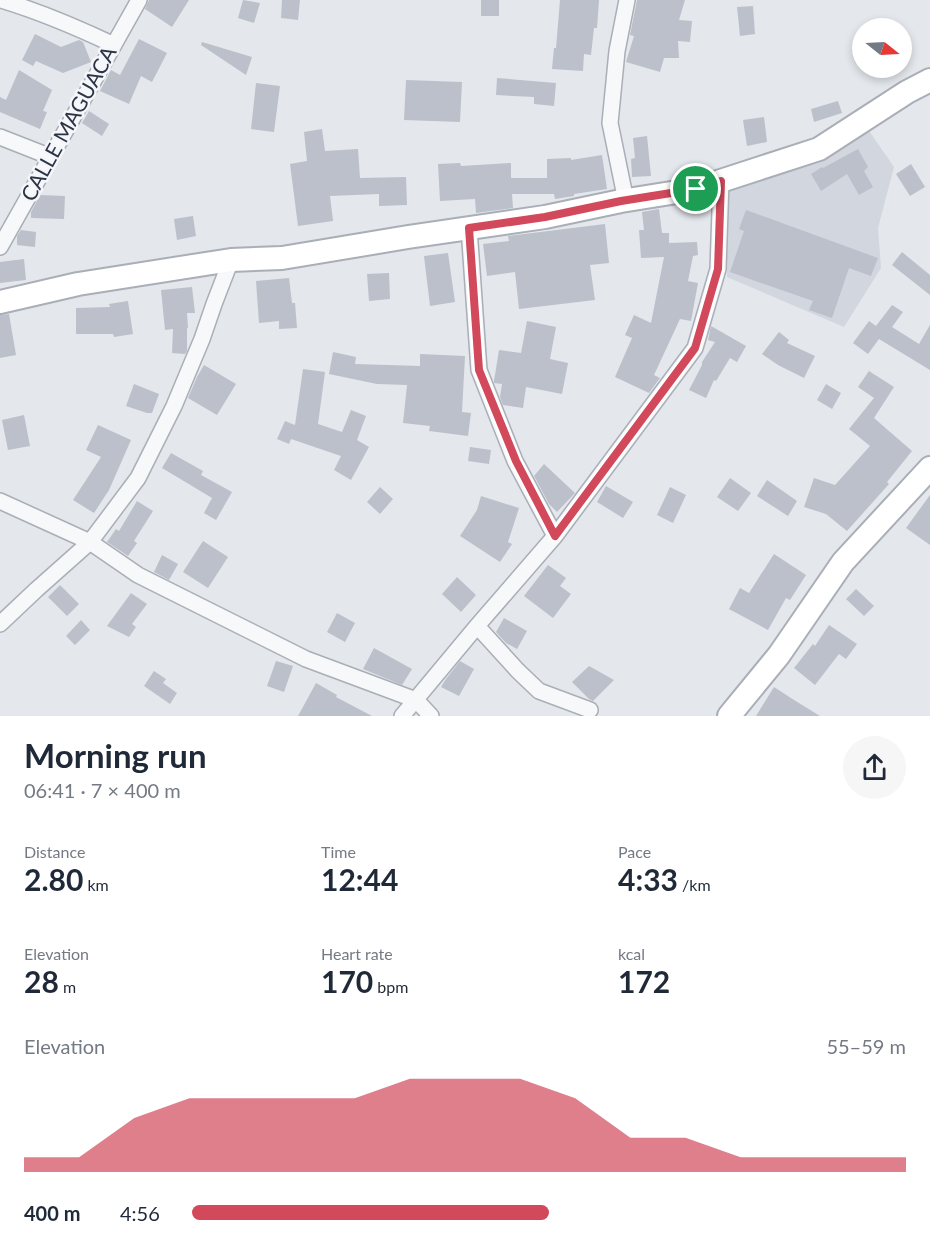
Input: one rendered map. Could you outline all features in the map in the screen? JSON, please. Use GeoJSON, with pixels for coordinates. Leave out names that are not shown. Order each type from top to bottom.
{"type":"FeatureCollection","features":[{"type":"Feature","properties":{"kind":"main road"},"geometry":{"type":"LineString","coordinates":[[0,302],[78,284],[231,260],[282,258],[545,217],[696,189],[819,148],[930,80]]}},
{"type":"Feature","properties":{"kind":"main road"},"geometry":{"type":"LineString","coordinates":[[729,716],[779,655],[843,562],[930,468]]}},
{"type":"Feature","properties":{"kind":"street"},"geometry":{"type":"LineString","coordinates":[[1,0],[76,26],[114,45]]}},
{"type":"Feature","properties":{"kind":"street","name":"CALLE MAGUACA"},"geometry":{"type":"LineString","coordinates":[[0,247],[5,228],[51,157],[139,0]]}},
{"type":"Feature","properties":{"kind":"street"},"geometry":{"type":"LineString","coordinates":[[626,201],[610,123],[617,51],[627,0]]}},
{"type":"Feature","properties":{"kind":"street"},"geometry":{"type":"LineString","coordinates":[[0,136],[51,157]]}},
{"type":"Feature","properties":{"kind":"street"},"geometry":{"type":"LineString","coordinates":[[402,716],[555,536],[695,348],[718,269],[721,181]]}},
{"type":"Feature","properties":{"kind":"street"},"geometry":{"type":"LineString","coordinates":[[469,228],[479,370],[516,461],[555,536]]}},
{"type":"Feature","properties":{"kind":"street"},"geometry":{"type":"LineString","coordinates":[[0,624],[90,542],[138,478],[174,406],[231,260]]}},
{"type":"Feature","properties":{"kind":"street"},"geometry":{"type":"LineString","coordinates":[[0,501],[90,542],[138,575],[306,658],[417,700],[431,716]]}},
{"type":"Feature","properties":{"kind":"street"},"geometry":{"type":"LineString","coordinates":[[477,626],[539,691],[591,710]]}},
{"type":"Feature","properties":{"kind":"shaded area"},"geometry":{"type":"Polygon","coordinates":[[[867,128],[894,167],[878,228],[881,268],[844,327],[727,277],[727,188],[795,169],[867,128]]]}},
{"type":"Feature","properties":{"kind":"building"},"geometry":{"type":"Polygon","coordinates":[[[149,0],[189,0],[172,27],[145,9],[149,0]]]}},
{"type":"Feature","properties":{"kind":"building"},"geometry":{"type":"Polygon","coordinates":[[[243,0],[260,3],[254,23],[238,18],[243,0]]]}},
{"type":"Feature","properties":{"kind":"building"},"geometry":{"type":"Polygon","coordinates":[[[282,0],[300,0],[298,20],[281,18],[282,0]]]}},
{"type":"Feature","properties":{"kind":"building"},"geometry":{"type":"Polygon","coordinates":[[[481,0],[499,0],[499,16],[481,16],[481,0]]]}},
{"type":"Feature","properties":{"kind":"building"},"geometry":{"type":"Polygon","coordinates":[[[560,0],[599,0],[597,28],[594,28],[591,55],[584,54],[583,71],[552,69],[560,0]]]}},
{"type":"Feature","properties":{"kind":"building"},"geometry":{"type":"Polygon","coordinates":[[[637,0],[685,0],[679,20],[692,21],[690,42],[678,41],[679,58],[664,58],[660,72],[626,62],[634,36],[630,35],[637,0]]]}},
{"type":"Feature","properties":{"kind":"building"},"geometry":{"type":"Polygon","coordinates":[[[753,6],[755,34],[740,36],[737,7],[753,6]]]}},
{"type":"Feature","properties":{"kind":"building"},"geometry":{"type":"Polygon","coordinates":[[[35,34],[61,47],[79,40],[83,42],[91,62],[63,73],[36,61],[33,66],[22,60],[35,34]]]}},
{"type":"Feature","properties":{"kind":"building"},"geometry":{"type":"Polygon","coordinates":[[[139,39],[167,53],[152,82],[141,76],[129,104],[100,91],[111,70],[120,75],[139,39]]]}},
{"type":"Feature","properties":{"kind":"building"},"geometry":{"type":"Polygon","coordinates":[[[202,42],[252,57],[246,75],[201,45],[202,42]]]}},
{"type":"Feature","properties":{"kind":"building"},"geometry":{"type":"Polygon","coordinates":[[[19,70],[52,90],[43,111],[47,112],[40,129],[0,112],[0,97],[6,100],[19,70]]]}},
{"type":"Feature","properties":{"kind":"building"},"geometry":{"type":"Polygon","coordinates":[[[497,78],[556,83],[554,106],[534,104],[534,97],[496,95],[497,78]]]}},
{"type":"Feature","properties":{"kind":"building"},"geometry":{"type":"Polygon","coordinates":[[[406,80],[462,82],[460,122],[404,120],[406,80]]]}},
{"type":"Feature","properties":{"kind":"building"},"geometry":{"type":"Polygon","coordinates":[[[256,83],[280,86],[274,132],[251,129],[256,83]]]}},
{"type":"Feature","properties":{"kind":"building"},"geometry":{"type":"Polygon","coordinates":[[[838,101],[842,113],[814,122],[811,109],[838,101]]]}},
{"type":"Feature","properties":{"kind":"building"},"geometry":{"type":"Polygon","coordinates":[[[89,111],[109,124],[102,136],[82,123],[89,111]]]}},
{"type":"Feature","properties":{"kind":"building"},"geometry":{"type":"Polygon","coordinates":[[[764,117],[767,142],[747,146],[743,120],[764,117]]]}},
{"type":"Feature","properties":{"kind":"building"},"geometry":{"type":"Polygon","coordinates":[[[322,129],[325,151],[358,149],[360,178],[406,177],[407,205],[379,206],[379,194],[330,196],[333,221],[298,226],[290,164],[307,161],[304,132],[322,129]]]}},
{"type":"Feature","properties":{"kind":"building"},"geometry":{"type":"Polygon","coordinates":[[[647,136],[651,176],[632,177],[631,159],[635,158],[633,138],[647,136]]]}},
{"type":"Feature","properties":{"kind":"building"},"geometry":{"type":"Polygon","coordinates":[[[858,149],[868,167],[864,171],[873,187],[859,195],[847,174],[821,191],[811,174],[858,149]]]}},
{"type":"Feature","properties":{"kind":"building"},"geometry":{"type":"Polygon","coordinates":[[[602,155],[607,189],[555,199],[554,194],[512,194],[513,208],[476,213],[475,199],[440,201],[438,164],[460,163],[461,166],[511,163],[511,178],[547,178],[547,159],[571,158],[571,160],[602,155]]]}},
{"type":"Feature","properties":{"kind":"building"},"geometry":{"type":"Polygon","coordinates":[[[911,164],[925,187],[910,196],[896,174],[911,164]]]}},
{"type":"Feature","properties":{"kind":"building"},"geometry":{"type":"Polygon","coordinates":[[[40,195],[65,196],[64,219],[31,218],[31,212],[40,195]]]}},
{"type":"Feature","properties":{"kind":"building"},"geometry":{"type":"Polygon","coordinates":[[[659,209],[662,233],[669,233],[669,243],[697,242],[698,255],[693,256],[688,281],[698,283],[691,321],[680,319],[654,375],[660,378],[649,393],[615,377],[632,338],[625,335],[634,315],[651,323],[664,257],[641,258],[639,230],[644,230],[642,212],[659,209]]]}},
{"type":"Feature","properties":{"kind":"building"},"geometry":{"type":"Polygon","coordinates":[[[746,210],[878,258],[871,276],[849,268],[832,318],[809,310],[813,301],[730,272],[744,231],[739,229],[746,210]]]}},
{"type":"Feature","properties":{"kind":"building"},"geometry":{"type":"Polygon","coordinates":[[[193,216],[196,236],[177,240],[174,219],[193,216]]]}},
{"type":"Feature","properties":{"kind":"building"},"geometry":{"type":"Polygon","coordinates":[[[605,224],[609,263],[590,265],[595,300],[519,309],[515,272],[487,276],[483,244],[509,241],[508,236],[605,224]]]}},
{"type":"Feature","properties":{"kind":"building"},"geometry":{"type":"Polygon","coordinates":[[[21,230],[36,232],[35,247],[17,245],[17,236],[21,230]]]}},
{"type":"Feature","properties":{"kind":"building"},"geometry":{"type":"Polygon","coordinates":[[[902,252],[930,275],[930,295],[892,265],[902,252]]]}},
{"type":"Feature","properties":{"kind":"building"},"geometry":{"type":"Polygon","coordinates":[[[448,253],[455,302],[430,306],[424,256],[448,253]]]}},
{"type":"Feature","properties":{"kind":"building"},"geometry":{"type":"Polygon","coordinates":[[[24,259],[26,280],[0,283],[0,262],[24,259]]]}},
{"type":"Feature","properties":{"kind":"building"},"geometry":{"type":"Polygon","coordinates":[[[389,273],[390,299],[369,301],[367,274],[389,273]]]}},
{"type":"Feature","properties":{"kind":"building"},"geometry":{"type":"Polygon","coordinates":[[[289,278],[292,303],[295,303],[297,328],[279,329],[279,321],[259,323],[256,281],[289,278]]]}},
{"type":"Feature","properties":{"kind":"building"},"geometry":{"type":"Polygon","coordinates":[[[192,287],[195,313],[187,313],[187,351],[185,354],[172,353],[173,329],[165,330],[161,290],[192,287]]]}},
{"type":"Feature","properties":{"kind":"building"},"geometry":{"type":"Polygon","coordinates":[[[128,301],[133,334],[114,337],[113,334],[76,334],[76,308],[110,307],[109,304],[128,301]]]}},
{"type":"Feature","properties":{"kind":"building"},"geometry":{"type":"Polygon","coordinates":[[[892,305],[903,312],[892,327],[919,344],[930,325],[930,370],[879,339],[868,354],[853,343],[869,321],[876,326],[892,305]]]}},
{"type":"Feature","properties":{"kind":"building"},"geometry":{"type":"Polygon","coordinates":[[[9,314],[16,355],[0,358],[0,315],[9,314]]]}},
{"type":"Feature","properties":{"kind":"building"},"geometry":{"type":"Polygon","coordinates":[[[527,321],[556,327],[550,359],[568,363],[562,394],[526,387],[523,408],[503,405],[500,397],[502,384],[494,383],[499,350],[521,353],[527,321]]]}},
{"type":"Feature","properties":{"kind":"building"},"geometry":{"type":"Polygon","coordinates":[[[711,326],[746,346],[737,362],[730,358],[716,381],[714,380],[706,398],[689,390],[702,362],[715,342],[708,340],[711,326]]]}},
{"type":"Feature","properties":{"kind":"building"},"geometry":{"type":"Polygon","coordinates":[[[779,332],[789,340],[787,343],[815,356],[804,378],[762,354],[779,332]]]}},
{"type":"Feature","properties":{"kind":"building"},"geometry":{"type":"Polygon","coordinates":[[[333,352],[356,357],[355,364],[420,366],[420,354],[465,356],[462,412],[471,413],[468,436],[429,431],[430,426],[403,423],[407,385],[377,384],[329,374],[333,352]]]}},
{"type":"Feature","properties":{"kind":"building"},"geometry":{"type":"Polygon","coordinates":[[[204,365],[236,384],[217,415],[188,398],[204,365]]]}},
{"type":"Feature","properties":{"kind":"building"},"geometry":{"type":"Polygon","coordinates":[[[303,369],[325,372],[318,424],[342,432],[351,410],[366,416],[357,440],[369,447],[351,480],[334,470],[341,456],[291,439],[289,444],[277,439],[285,421],[295,425],[303,369]]]}},
{"type":"Feature","properties":{"kind":"building"},"geometry":{"type":"Polygon","coordinates":[[[869,371],[894,387],[874,418],[912,451],[887,482],[889,484],[847,531],[826,514],[804,507],[814,478],[835,485],[870,446],[849,429],[874,398],[858,387],[869,371]]]}},
{"type":"Feature","properties":{"kind":"building"},"geometry":{"type":"Polygon","coordinates":[[[134,384],[159,394],[152,413],[126,406],[134,384]]]}},
{"type":"Feature","properties":{"kind":"building"},"geometry":{"type":"Polygon","coordinates":[[[826,384],[841,393],[832,409],[817,400],[826,384]]]}},
{"type":"Feature","properties":{"kind":"building"},"geometry":{"type":"Polygon","coordinates":[[[24,415],[30,446],[8,450],[2,420],[24,415]]]}},
{"type":"Feature","properties":{"kind":"building"},"geometry":{"type":"Polygon","coordinates":[[[98,425],[131,440],[109,490],[94,513],[73,500],[101,457],[86,450],[98,425]]]}},
{"type":"Feature","properties":{"kind":"building"},"geometry":{"type":"Polygon","coordinates":[[[470,447],[491,450],[489,464],[468,461],[470,447]]]}},
{"type":"Feature","properties":{"kind":"building"},"geometry":{"type":"Polygon","coordinates":[[[171,453],[203,471],[201,475],[232,492],[216,520],[204,513],[212,498],[162,468],[171,453]]]}},
{"type":"Feature","properties":{"kind":"building"},"geometry":{"type":"Polygon","coordinates":[[[544,464],[575,493],[557,512],[549,504],[534,476],[544,464]]]}},
{"type":"Feature","properties":{"kind":"building"},"geometry":{"type":"Polygon","coordinates":[[[730,478],[751,493],[738,511],[717,497],[730,478]]]}},
{"type":"Feature","properties":{"kind":"building"},"geometry":{"type":"Polygon","coordinates":[[[767,480],[797,501],[788,516],[757,496],[767,480]]]}},
{"type":"Feature","properties":{"kind":"building"},"geometry":{"type":"Polygon","coordinates":[[[606,486],[633,502],[623,518],[597,502],[606,486]]]}},
{"type":"Feature","properties":{"kind":"building"},"geometry":{"type":"Polygon","coordinates":[[[380,487],[393,499],[380,514],[367,502],[380,487]]]}},
{"type":"Feature","properties":{"kind":"building"},"geometry":{"type":"Polygon","coordinates":[[[670,487],[686,495],[673,523],[657,515],[670,487]]]}},
{"type":"Feature","properties":{"kind":"building"},"geometry":{"type":"Polygon","coordinates":[[[930,495],[930,545],[906,528],[930,495]]]}},
{"type":"Feature","properties":{"kind":"building"},"geometry":{"type":"Polygon","coordinates":[[[481,496],[519,508],[508,542],[512,544],[500,562],[460,536],[477,510],[481,496]]]}},
{"type":"Feature","properties":{"kind":"building"},"geometry":{"type":"Polygon","coordinates":[[[137,501],[153,511],[134,541],[137,543],[128,556],[107,542],[116,529],[119,531],[137,501]]]}},
{"type":"Feature","properties":{"kind":"building"},"geometry":{"type":"Polygon","coordinates":[[[203,541],[228,557],[208,588],[183,572],[203,541]]]}},
{"type":"Feature","properties":{"kind":"building"},"geometry":{"type":"Polygon","coordinates":[[[774,554],[806,575],[790,600],[786,598],[768,630],[729,609],[740,588],[749,593],[774,554]]]}},
{"type":"Feature","properties":{"kind":"building"},"geometry":{"type":"Polygon","coordinates":[[[162,555],[178,564],[169,580],[154,572],[162,555]]]}},
{"type":"Feature","properties":{"kind":"building"},"geometry":{"type":"Polygon","coordinates":[[[548,565],[566,578],[560,586],[571,594],[553,618],[524,596],[548,565]]]}},
{"type":"Feature","properties":{"kind":"building"},"geometry":{"type":"Polygon","coordinates":[[[457,577],[476,595],[461,612],[442,594],[457,577]]]}},
{"type":"Feature","properties":{"kind":"building"},"geometry":{"type":"Polygon","coordinates":[[[60,585],[79,604],[67,616],[48,597],[60,585]]]}},
{"type":"Feature","properties":{"kind":"building"},"geometry":{"type":"Polygon","coordinates":[[[856,589],[874,606],[864,616],[846,599],[856,589]]]}},
{"type":"Feature","properties":{"kind":"building"},"geometry":{"type":"Polygon","coordinates":[[[131,593],[147,604],[132,624],[136,627],[129,637],[107,626],[131,593]]]}},
{"type":"Feature","properties":{"kind":"building"},"geometry":{"type":"Polygon","coordinates":[[[337,613],[355,623],[345,642],[327,632],[337,613]]]}},
{"type":"Feature","properties":{"kind":"building"},"geometry":{"type":"Polygon","coordinates":[[[504,618],[527,631],[517,649],[506,643],[496,632],[504,618]]]}},
{"type":"Feature","properties":{"kind":"building"},"geometry":{"type":"Polygon","coordinates":[[[81,620],[90,630],[75,645],[66,636],[81,620]]]}},
{"type":"Feature","properties":{"kind":"building"},"geometry":{"type":"Polygon","coordinates":[[[829,625],[857,644],[846,659],[839,654],[815,685],[794,668],[813,644],[815,646],[829,625]]]}},
{"type":"Feature","properties":{"kind":"building"},"geometry":{"type":"Polygon","coordinates":[[[374,648],[412,669],[402,685],[363,669],[374,648]]]}},
{"type":"Feature","properties":{"kind":"building"},"geometry":{"type":"Polygon","coordinates":[[[276,661],[293,666],[284,692],[267,686],[276,661]]]}},
{"type":"Feature","properties":{"kind":"building"},"geometry":{"type":"Polygon","coordinates":[[[460,661],[474,669],[459,696],[441,687],[460,661]]]}},
{"type":"Feature","properties":{"kind":"building"},"geometry":{"type":"Polygon","coordinates":[[[589,666],[614,680],[593,701],[572,682],[589,666]]]}},
{"type":"Feature","properties":{"kind":"building"},"geometry":{"type":"Polygon","coordinates":[[[154,671],[166,679],[163,683],[177,693],[170,704],[144,686],[154,671]]]}},
{"type":"Feature","properties":{"kind":"building"},"geometry":{"type":"Polygon","coordinates":[[[316,683],[337,695],[336,697],[372,716],[298,716],[316,683]]]}},
{"type":"Feature","properties":{"kind":"building"},"geometry":{"type":"Polygon","coordinates":[[[774,687],[794,700],[820,716],[756,716],[774,687]]]}},
{"type":"Feature","properties":{"kind":"route"},"geometry":{"type":"LineString","coordinates":[[721,181],[718,269],[695,348],[555,536],[516,461],[479,370],[469,228],[545,217],[621,201],[696,189],[721,181]]}}]}
